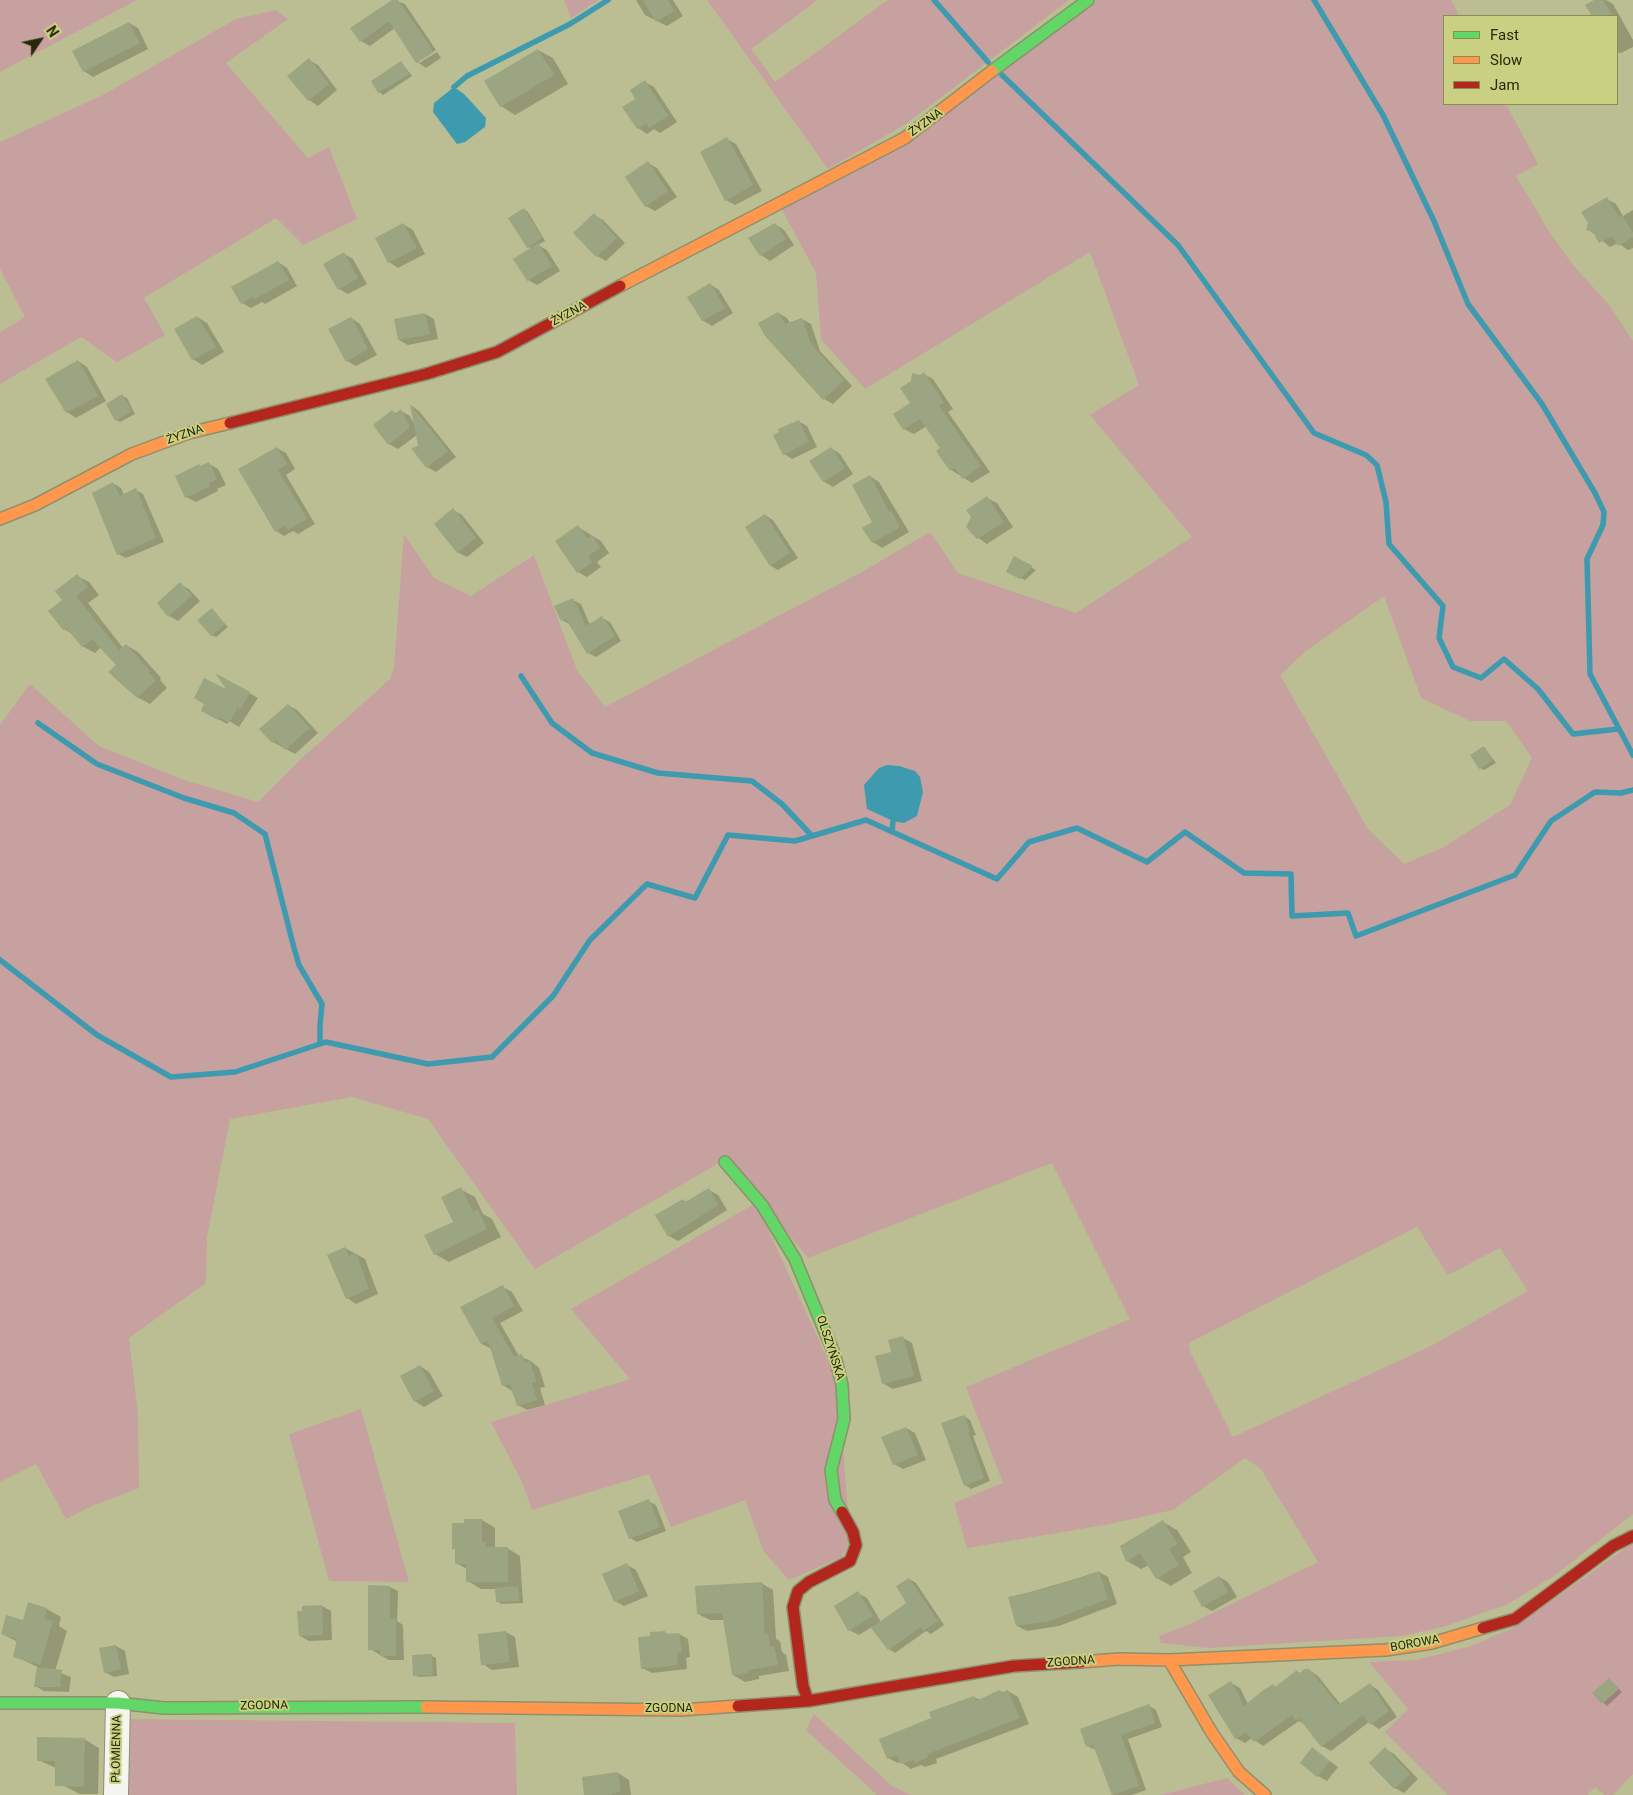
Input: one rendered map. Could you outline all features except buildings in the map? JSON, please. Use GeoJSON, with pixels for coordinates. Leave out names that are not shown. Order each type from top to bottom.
{"type":"FeatureCollection","features":[{"type":"Feature","properties":{"kind":"street","name":"ŻYZNA"},"geometry":{"type":"LineString","coordinates":[[0,519],[34,505],[132,454],[189,433],[426,374],[497,352],[700,243],[905,138],[945,109],[1013,53],[1088,0]]}},
{"type":"Feature","properties":{"kind":"street","name":"OLSZYŃSKA"},"geometry":{"type":"LineString","coordinates":[[726,1162],[762,1205],[795,1259],[822,1320],[835,1356],[842,1385],[844,1419],[831,1470],[836,1500],[853,1532],[856,1545],[850,1561],[809,1582],[798,1591],[793,1607],[803,1686],[808,1701]]}},
{"type":"Feature","properties":{"kind":"street","name":"BOROWA"},"geometry":{"type":"LineString","coordinates":[[1168,1660],[1386,1650],[1432,1643],[1515,1618],[1613,1546],[1633,1536]]}},
{"type":"Feature","properties":{"kind":"street","name":"ZGODNA"},"geometry":{"type":"LineString","coordinates":[[0,1703],[118,1703],[164,1708],[330,1706],[681,1710],[808,1701],[1014,1666],[1119,1659],[1168,1660]]}},
{"type":"Feature","properties":{"kind":"street"},"geometry":{"type":"LineString","coordinates":[[1168,1660],[1212,1733],[1239,1772],[1265,1795]]}},
{"type":"Feature","properties":{"kind":"street","name":"PŁOMIENNA"},"geometry":{"type":"LineString","coordinates":[[116,1795],[118,1703]]}},
{"type":"Feature","properties":{"kind":"shaded area"},"geometry":{"type":"Polygon","coordinates":[[[0,0],[137,0],[0,72],[0,0]]]}},
{"type":"Feature","properties":{"kind":"shaded area"},"geometry":{"type":"Polygon","coordinates":[[[564,0],[599,0],[571,18],[564,0]]]}},
{"type":"Feature","properties":{"kind":"shaded area"},"geometry":{"type":"Polygon","coordinates":[[[707,0],[818,0],[751,49],[775,82],[888,0],[1069,0],[906,124],[828,169],[707,0]]]}},
{"type":"Feature","properties":{"kind":"shaded area"},"geometry":{"type":"Polygon","coordinates":[[[1098,0],[1451,0],[1458,15],[1443,15],[1443,105],[1507,105],[1538,164],[1516,176],[1550,233],[1573,265],[1610,306],[1633,341],[1633,1514],[1554,1576],[1508,1604],[1443,1627],[1401,1636],[1209,1648],[1161,1643],[1159,1636],[1192,1623],[1318,1562],[1261,1469],[1245,1458],[1173,1510],[1110,1524],[967,1548],[954,1503],[1003,1483],[966,1387],[1130,1319],[1052,1163],[808,1258],[728,1158],[535,1269],[428,1119],[352,1097],[230,1119],[207,1237],[206,1283],[129,1338],[138,1415],[139,1488],[94,1505],[66,1519],[36,1464],[0,1482],[0,725],[30,684],[99,746],[184,780],[258,802],[302,758],[390,679],[394,667],[404,534],[434,578],[471,596],[534,555],[577,670],[605,707],[860,573],[930,532],[958,573],[1076,613],[1192,537],[1090,415],[1139,385],[1090,252],[865,389],[821,339],[816,273],[782,210],[1098,0]],[[1384,596],[1305,652],[1280,675],[1368,829],[1404,864],[1442,848],[1510,805],[1532,758],[1506,721],[1470,721],[1421,698],[1384,596]],[[1417,1227],[1189,1343],[1190,1351],[1233,1437],[1429,1347],[1528,1291],[1500,1248],[1448,1275],[1417,1227]]]}},
{"type":"Feature","properties":{"kind":"shaded area"},"geometry":{"type":"Polygon","coordinates":[[[276,10],[288,19],[226,63],[308,158],[329,147],[357,219],[303,245],[276,218],[144,298],[165,335],[117,362],[81,337],[0,384],[0,332],[25,317],[0,269],[0,142],[103,95],[236,19],[276,10]]]}},
{"type":"Feature","properties":{"kind":"shaded area"},"geometry":{"type":"Polygon","coordinates":[[[756,1203],[838,1382],[850,1540],[842,1557],[789,1580],[764,1552],[745,1500],[671,1527],[649,1474],[532,1510],[522,1482],[491,1422],[630,1379],[571,1309],[756,1203]]]}},
{"type":"Feature","properties":{"kind":"shaded area"},"geometry":{"type":"Polygon","coordinates":[[[361,1409],[409,1582],[329,1581],[289,1434],[361,1409]]]}},
{"type":"Feature","properties":{"kind":"shaded area"},"geometry":{"type":"Polygon","coordinates":[[[1633,1543],[1633,1774],[1613,1795],[1605,1795],[1595,1787],[1587,1795],[1448,1795],[1385,1732],[1408,1709],[1369,1662],[1416,1660],[1468,1647],[1513,1628],[1633,1543]]]}},
{"type":"Feature","properties":{"kind":"shaded area"},"geometry":{"type":"Polygon","coordinates":[[[814,1714],[892,1786],[911,1795],[877,1795],[806,1730],[814,1714]]]}},
{"type":"Feature","properties":{"kind":"shaded area"},"geometry":{"type":"Polygon","coordinates":[[[128,1719],[515,1723],[517,1795],[125,1795],[128,1719]]]}},
{"type":"Feature","properties":{"kind":"shaded area"},"geometry":{"type":"Polygon","coordinates":[[[1227,1778],[1245,1795],[1161,1795],[1227,1778]]]}},
{"type":"Feature","properties":{"kind":"water"},"geometry":{"type":"Polygon","coordinates":[[[454,87],[464,94],[486,118],[485,127],[465,142],[457,144],[433,112],[434,103],[454,87]]]}},
{"type":"Feature","properties":{"kind":"water"},"geometry":{"type":"Polygon","coordinates":[[[887,765],[899,766],[915,771],[920,777],[923,792],[917,816],[904,823],[893,821],[867,809],[864,785],[879,768],[887,765]]]}},
{"type":"Feature","properties":{"kind":"waterway"},"geometry":{"type":"LineString","coordinates":[[454,87],[467,76],[570,24],[608,0]]}},
{"type":"Feature","properties":{"kind":"waterway"},"geometry":{"type":"LineString","coordinates":[[934,0],[988,62]]}},
{"type":"Feature","properties":{"kind":"waterway"},"geometry":{"type":"LineString","coordinates":[[1314,0],[1383,115],[1434,221],[1468,304],[1542,404],[1595,493],[1604,512],[1603,525],[1587,559],[1590,674],[1633,755]]}},
{"type":"Feature","properties":{"kind":"waterway"},"geometry":{"type":"LineString","coordinates":[[1002,75],[1178,245],[1314,433],[1366,455],[1377,465],[1386,502],[1389,544],[1443,606],[1439,638],[1453,667],[1481,678],[1504,659],[1538,689],[1573,734],[1618,729]]}},
{"type":"Feature","properties":{"kind":"waterway"},"geometry":{"type":"LineString","coordinates":[[521,676],[552,723],[592,753],[658,773],[752,781],[782,804],[812,836]]}},
{"type":"Feature","properties":{"kind":"waterway"},"geometry":{"type":"LineString","coordinates":[[38,723],[97,764],[184,798],[234,813],[265,834],[299,965],[322,1004],[320,1044]]}},
{"type":"Feature","properties":{"kind":"waterway"},"geometry":{"type":"LineString","coordinates":[[0,960],[97,1035],[171,1077],[235,1072],[326,1042],[428,1064],[492,1057],[553,996],[590,940],[647,884],[695,898],[728,835],[795,841],[866,820],[997,879],[1029,842],[1077,828],[1147,862],[1185,832],[1244,873],[1291,874],[1292,916],[1348,913],[1356,936],[1515,875],[1551,821],[1595,792],[1621,793],[1633,790]]}},
{"type":"Feature","properties":{"kind":"waterway"},"geometry":{"type":"LineString","coordinates":[[892,832],[893,821]]}},
{"type":"Feature","properties":{"kind":"traffic: fast"},"geometry":{"type":"LineString","coordinates":[[992,71],[1088,0]]}},
{"type":"Feature","properties":{"kind":"traffic: fast"},"geometry":{"type":"LineString","coordinates":[[725,1162],[762,1205],[795,1259],[835,1356],[842,1385],[844,1419],[831,1470],[835,1500],[842,1512]]}},
{"type":"Feature","properties":{"kind":"traffic: fast"},"geometry":{"type":"LineString","coordinates":[[0,1703],[118,1703],[164,1708],[426,1707]]}},
{"type":"Feature","properties":{"kind":"traffic: slow"},"geometry":{"type":"LineString","coordinates":[[620,286],[905,138],[992,71]]}},
{"type":"Feature","properties":{"kind":"traffic: slow"},"geometry":{"type":"LineString","coordinates":[[0,519],[35,505],[132,454],[189,433],[230,423]]}},
{"type":"Feature","properties":{"kind":"traffic: slow"},"geometry":{"type":"LineString","coordinates":[[1169,1660],[1386,1650],[1432,1643],[1483,1628]]}},
{"type":"Feature","properties":{"kind":"traffic: slow"},"geometry":{"type":"LineString","coordinates":[[1081,1662],[1119,1659],[1169,1660],[1212,1733],[1239,1772],[1265,1795]]}},
{"type":"Feature","properties":{"kind":"traffic: slow"},"geometry":{"type":"LineString","coordinates":[[426,1707],[681,1710],[738,1706]]}},
{"type":"Feature","properties":{"kind":"traffic: jam"},"geometry":{"type":"LineString","coordinates":[[230,423],[426,374],[497,352],[620,286]]}},
{"type":"Feature","properties":{"kind":"traffic: jam"},"geometry":{"type":"LineString","coordinates":[[808,1701],[803,1686],[793,1607],[798,1591],[809,1582],[850,1561],[856,1545],[853,1532],[842,1512]]}},
{"type":"Feature","properties":{"kind":"traffic: jam"},"geometry":{"type":"LineString","coordinates":[[1483,1628],[1515,1619],[1613,1546],[1633,1536]]}},
{"type":"Feature","properties":{"kind":"traffic: jam"},"geometry":{"type":"LineString","coordinates":[[738,1706],[808,1701],[1014,1666],[1081,1662]]}}]}
